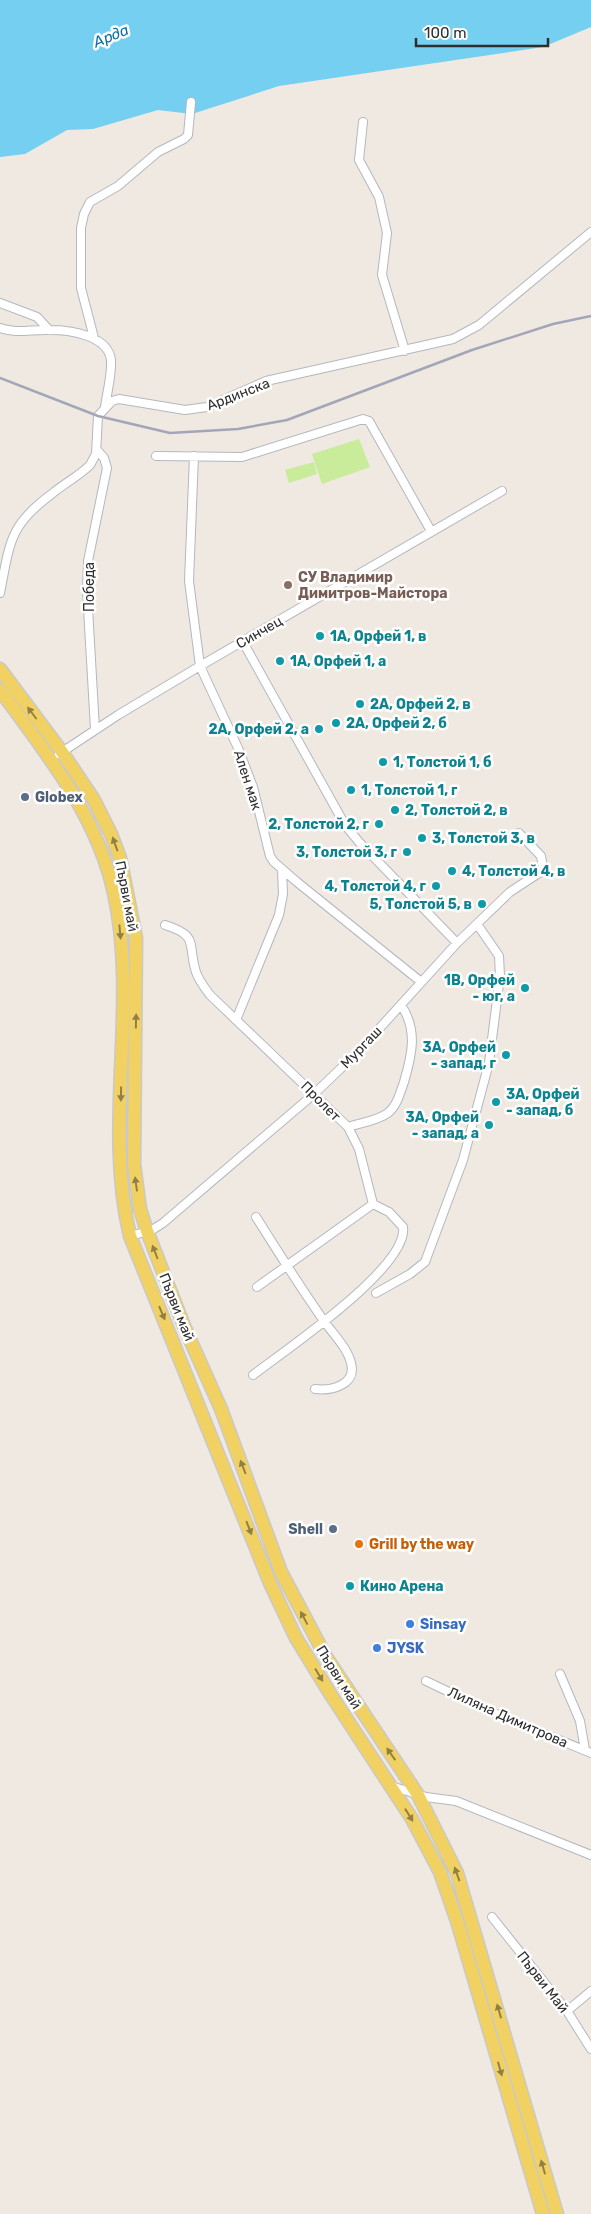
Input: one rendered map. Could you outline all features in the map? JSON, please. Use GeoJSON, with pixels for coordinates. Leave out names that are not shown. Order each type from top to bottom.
{"type":"FeatureCollection","features":[{"type":"Feature","properties":{"kind":"main road","name":"Първи май"},"geometry":{"type":"LineString","coordinates":[[0,669],[56,755],[105,861],[114,892],[123,976],[119,1165],[124,1210],[130,1236],[270,1583],[296,1638],[391,1786],[426,1844],[440,1872],[542,2214]]}},
{"type":"Feature","properties":{"kind":"main road","name":"Първи май"},"geometry":{"type":"LineString","coordinates":[[0,690],[94,800],[112,834],[129,896],[136,938],[134,1164],[140,1209],[147,1231],[184,1326],[221,1409],[281,1572],[330,1664],[418,1795],[457,1873],[558,2214]]}},
{"type":"Feature","properties":{"kind":"street"},"geometry":{"type":"LineString","coordinates":[[94,338],[81,288],[81,228],[84,214],[90,202],[112,190],[158,152],[184,139],[188,135],[191,102]]}},
{"type":"Feature","properties":{"kind":"street"},"geometry":{"type":"LineString","coordinates":[[363,122],[359,160],[379,197],[387,233],[382,275],[405,351]]}},
{"type":"Feature","properties":{"kind":"street","name":"Ардинска"},"geometry":{"type":"LineString","coordinates":[[105,407],[112,401],[119,399],[185,410],[206,407],[266,381],[436,344],[467,332],[560,260],[591,232]]}},
{"type":"Feature","properties":{"kind":"street"},"geometry":{"type":"LineString","coordinates":[[0,303],[37,317],[49,330]]}},
{"type":"Feature","properties":{"kind":"street"},"geometry":{"type":"LineString","coordinates":[[0,328],[12,332],[68,331],[94,338],[106,349],[111,358],[105,407],[98,416],[97,450],[94,459],[85,471],[53,492],[22,519],[12,540],[0,593]]}},
{"type":"Feature","properties":{"kind":"street"},"geometry":{"type":"LineString","coordinates":[[156,456],[242,457],[363,419],[369,421],[431,531]]}},
{"type":"Feature","properties":{"kind":"street","name":"Победа"},"geometry":{"type":"LineString","coordinates":[[95,729],[87,591],[88,560],[107,468],[104,458],[97,450]]}},
{"type":"Feature","properties":{"kind":"street","name":"Ален мак"},"geometry":{"type":"LineString","coordinates":[[194,456],[189,581],[200,666],[238,748],[253,787],[270,856],[282,869],[420,981]]}},
{"type":"Feature","properties":{"kind":"street","name":"Синчец"},"geometry":{"type":"LineString","coordinates":[[56,755],[95,729],[200,666],[502,491]]}},
{"type":"Feature","properties":{"kind":"street"},"geometry":{"type":"LineString","coordinates":[[243,642],[345,825],[359,842],[457,943]]}},
{"type":"Feature","properties":{"kind":"street","name":"Мургаш"},"geometry":{"type":"LineString","coordinates":[[130,1236],[147,1231],[163,1223],[314,1094],[358,1052],[420,981],[457,943],[510,892],[539,873],[543,868],[541,856],[519,833]]}},
{"type":"Feature","properties":{"kind":"street"},"geometry":{"type":"LineString","coordinates":[[236,1020],[279,915],[283,894],[282,869]]}},
{"type":"Feature","properties":{"kind":"street"},"geometry":{"type":"LineString","coordinates":[[376,1293],[410,1274],[425,1262],[463,1160],[489,1063],[500,976],[498,956],[477,924]]}},
{"type":"Feature","properties":{"kind":"street","name":"Пролет"},"geometry":{"type":"LineString","coordinates":[[165,925],[182,930],[188,937],[196,972],[202,985],[348,1127],[359,1149],[372,1204]]}},
{"type":"Feature","properties":{"kind":"street"},"geometry":{"type":"LineString","coordinates":[[348,1127],[387,1114],[393,1108],[400,1094],[411,1058],[413,1044],[411,1027],[401,1005]]}},
{"type":"Feature","properties":{"kind":"street"},"geometry":{"type":"LineString","coordinates":[[253,1375],[324,1321],[371,1281],[394,1254],[401,1241],[403,1227],[389,1212],[372,1204],[257,1287]]}},
{"type":"Feature","properties":{"kind":"street"},"geometry":{"type":"LineString","coordinates":[[256,1217],[348,1355],[352,1364],[351,1374],[347,1381],[338,1388],[327,1391],[315,1389]]}},
{"type":"Feature","properties":{"kind":"street"},"geometry":{"type":"LineString","coordinates":[[560,1674],[580,1721],[588,1752]]}},
{"type":"Feature","properties":{"kind":"street","name":"Лиляна Димитрова"},"geometry":{"type":"LineString","coordinates":[[426,1681],[489,1711],[588,1752]]}},
{"type":"Feature","properties":{"kind":"street"},"geometry":{"type":"LineString","coordinates":[[391,1786],[418,1795],[456,1801],[591,1856]]}},
{"type":"Feature","properties":{"kind":"street","name":"Първи Май"},"geometry":{"type":"LineString","coordinates":[[492,1917],[567,2011],[591,2049]]}},
{"type":"Feature","properties":{"kind":"street"},"geometry":{"type":"LineString","coordinates":[[567,2011],[591,1991]]}},
{"type":"Feature","properties":{"kind":"green space"},"geometry":{"type":"Polygon","coordinates":[[[359,439],[370,467],[322,484],[312,454],[359,439]]]}},
{"type":"Feature","properties":{"kind":"green space"},"geometry":{"type":"Polygon","coordinates":[[[314,462],[317,474],[289,483],[285,470],[314,462]]]}},
{"type":"Feature","properties":{"kind":"water","name":"Арда"},"geometry":{"type":"Polygon","coordinates":[[[0,0],[591,0],[591,27],[543,47],[279,86],[192,114],[158,110],[93,129],[67,130],[25,154],[0,157],[0,0]]]}},
{"type":"Feature","properties":{"kind":"railway"},"geometry":{"type":"LineString","coordinates":[[0,378],[98,416],[170,433],[238,429],[287,420],[472,350],[553,324],[591,316]]}},
{"type":"Feature","properties":{"kind":"place","name":"СУ Владимир Димитров-Майстора"},"geometry":{"type":"Point","coordinates":[288,585]}},
{"type":"Feature","properties":{"kind":"place","name":"1А, Орфей 1, в"},"geometry":{"type":"Point","coordinates":[320,636]}},
{"type":"Feature","properties":{"kind":"place","name":"1А, Орфей 1, а"},"geometry":{"type":"Point","coordinates":[280,661]}},
{"type":"Feature","properties":{"kind":"place","name":"2А, Орфей 2, в"},"geometry":{"type":"Point","coordinates":[360,704]}},
{"type":"Feature","properties":{"kind":"place","name":"2А, Орфей 2, б"},"geometry":{"type":"Point","coordinates":[336,723]}},
{"type":"Feature","properties":{"kind":"place","name":"2А, Орфей 2, а"},"geometry":{"type":"Point","coordinates":[319,729]}},
{"type":"Feature","properties":{"kind":"place","name":"1, Толстой 1, б"},"geometry":{"type":"Point","coordinates":[383,762]}},
{"type":"Feature","properties":{"kind":"place","name":"1, Толстой 1, г"},"geometry":{"type":"Point","coordinates":[351,790]}},
{"type":"Feature","properties":{"kind":"place","name":"Globex"},"geometry":{"type":"Point","coordinates":[25,797]}},
{"type":"Feature","properties":{"kind":"place","name":"2, Толстой 2, в"},"geometry":{"type":"Point","coordinates":[395,810]}},
{"type":"Feature","properties":{"kind":"place","name":"2, Толстой 2, г"},"geometry":{"type":"Point","coordinates":[379,824]}},
{"type":"Feature","properties":{"kind":"place","name":"3, Толстой 3, в"},"geometry":{"type":"Point","coordinates":[422,838]}},
{"type":"Feature","properties":{"kind":"place","name":"3, Толстой 3, г"},"geometry":{"type":"Point","coordinates":[407,852]}},
{"type":"Feature","properties":{"kind":"place","name":"4, Толстой 4, в"},"geometry":{"type":"Point","coordinates":[452,871]}},
{"type":"Feature","properties":{"kind":"place","name":"4, Толстой 4, г"},"geometry":{"type":"Point","coordinates":[436,886]}},
{"type":"Feature","properties":{"kind":"place","name":"5, Толстой 5, в"},"geometry":{"type":"Point","coordinates":[482,904]}},
{"type":"Feature","properties":{"kind":"place","name":"1В, Орфей - юг, а"},"geometry":{"type":"Point","coordinates":[525,988]}},
{"type":"Feature","properties":{"kind":"place","name":"3А, Орфей - запад, г"},"geometry":{"type":"Point","coordinates":[506,1055]}},
{"type":"Feature","properties":{"kind":"place","name":"3А, Орфей - запад, б"},"geometry":{"type":"Point","coordinates":[496,1102]}},
{"type":"Feature","properties":{"kind":"place","name":"3А, Орфей - запад, а"},"geometry":{"type":"Point","coordinates":[489,1125]}},
{"type":"Feature","properties":{"kind":"place","name":"Shell"},"geometry":{"type":"Point","coordinates":[333,1529]}},
{"type":"Feature","properties":{"kind":"place","name":"Grill by the way"},"geometry":{"type":"Point","coordinates":[359,1544]}},
{"type":"Feature","properties":{"kind":"place","name":"Кино Арена"},"geometry":{"type":"Point","coordinates":[350,1586]}},
{"type":"Feature","properties":{"kind":"place","name":"Sinsay"},"geometry":{"type":"Point","coordinates":[410,1624]}},
{"type":"Feature","properties":{"kind":"place","name":"JYSK"},"geometry":{"type":"Point","coordinates":[377,1648]}}]}
